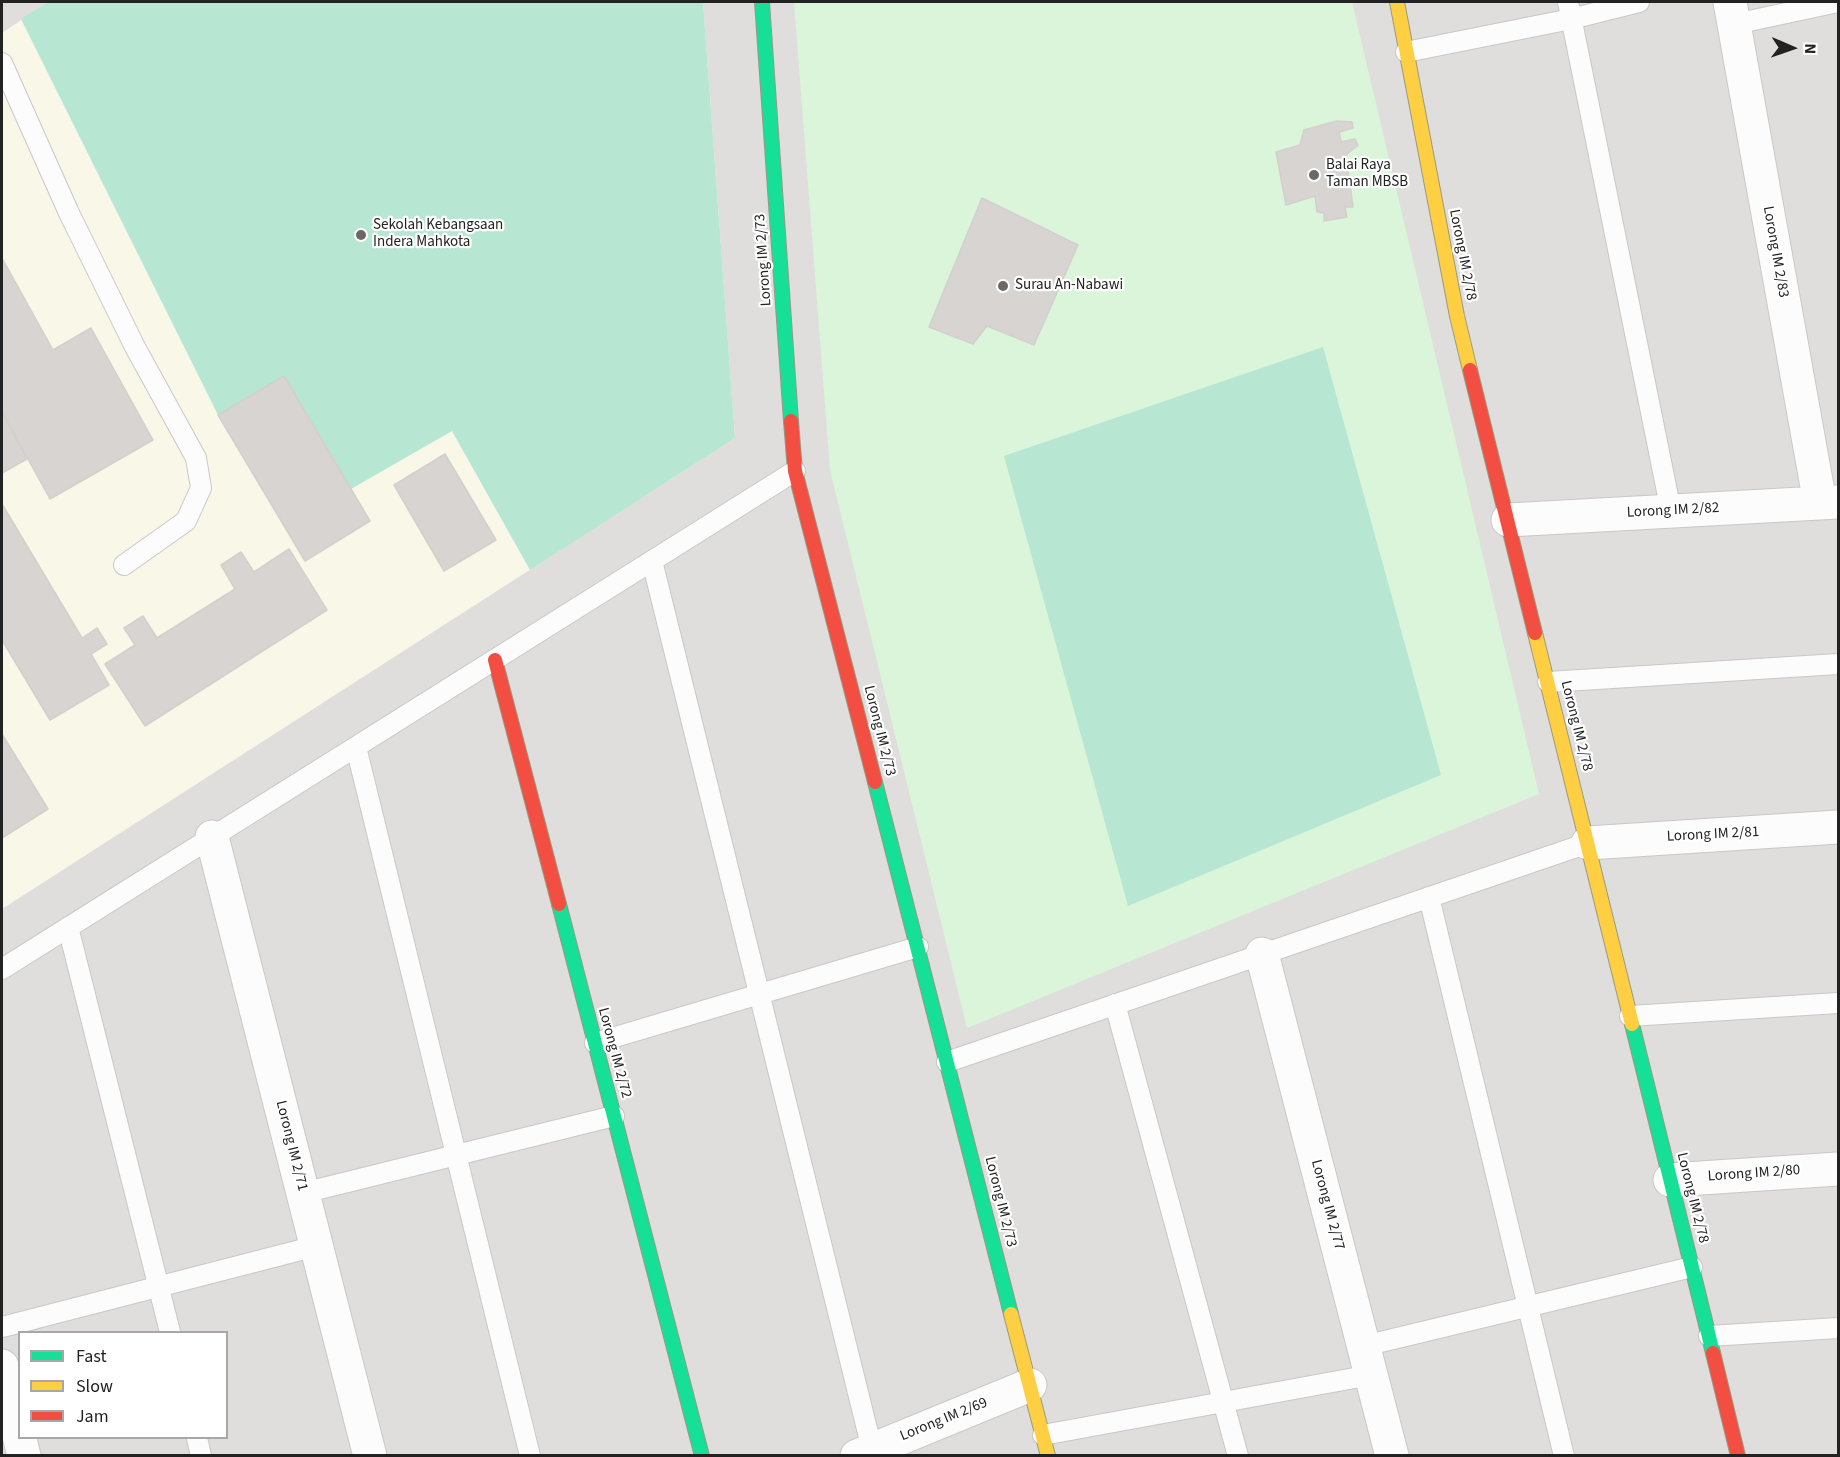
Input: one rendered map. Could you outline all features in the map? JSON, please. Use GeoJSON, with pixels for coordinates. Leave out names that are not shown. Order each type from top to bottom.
{"type":"FeatureCollection","features":[{"type":"Feature","properties":{"kind":"street","name":"Lorong IM 2/73"},"geometry":{"type":"LineString","coordinates":[[762,2],[795,471],[1048,1455]]}},
{"type":"Feature","properties":{"kind":"street","name":"Lorong IM 2/78"},"geometry":{"type":"LineString","coordinates":[[1397,2],[1457,316],[1738,1455]]}},
{"type":"Feature","properties":{"kind":"street","name":"Lorong IM 2/83"},"geometry":{"type":"LineString","coordinates":[[1732,13],[1829,502]]}},
{"type":"Feature","properties":{"kind":"street","name":"Lorong IM 2/82"},"geometry":{"type":"LineString","coordinates":[[1508,520],[1829,502]]}},
{"type":"Feature","properties":{"kind":"street","name":"Lorong IM 2/72"},"geometry":{"type":"LineString","coordinates":[[495,660],[702,1455]]}},
{"type":"Feature","properties":{"kind":"street","name":"Lorong IM 2/81"},"geometry":{"type":"LineString","coordinates":[[1588,843],[1839,827]]}},
{"type":"Feature","properties":{"kind":"street","name":"Lorong IM 2/71"},"geometry":{"type":"LineString","coordinates":[[212,837],[370,1455]]}},
{"type":"Feature","properties":{"kind":"street","name":"Lorong IM 2/77"},"geometry":{"type":"LineString","coordinates":[[1262,954],[1392,1455]]}},
{"type":"Feature","properties":{"kind":"street","name":"Lorong IM 2/80"},"geometry":{"type":"LineString","coordinates":[[1670,1180],[1839,1169]]}},
{"type":"Feature","properties":{"kind":"street"},"geometry":{"type":"LineString","coordinates":[[2,1366],[18,1431]]}},
{"type":"Feature","properties":{"kind":"street","name":"Lorong IM 2/69"},"geometry":{"type":"LineString","coordinates":[[864,1452],[1030,1385]]}},
{"type":"Feature","properties":{"kind":"street"},"geometry":{"type":"LineString","coordinates":[[20,1439],[24,1455]]}},
{"type":"Feature","properties":{"kind":"lane"},"geometry":{"type":"LineString","coordinates":[[1406,52],[1569,10],[1639,2]]}},
{"type":"Feature","properties":{"kind":"lane"},"geometry":{"type":"LineString","coordinates":[[1732,13],[1839,2]]}},
{"type":"Feature","properties":{"kind":"lane"},"geometry":{"type":"LineString","coordinates":[[1569,10],[1671,511]]}},
{"type":"Feature","properties":{"kind":"lane"},"geometry":{"type":"LineString","coordinates":[[2,63],[69,213],[135,347],[196,458],[201,488],[186,521],[124,565]]}},
{"type":"Feature","properties":{"kind":"lane"},"geometry":{"type":"LineString","coordinates":[[2,969],[795,471]]}},
{"type":"Feature","properties":{"kind":"lane"},"geometry":{"type":"LineString","coordinates":[[652,561],[759,994],[864,1452]]}},
{"type":"Feature","properties":{"kind":"lane"},"geometry":{"type":"LineString","coordinates":[[1548,682],[1839,664]]}},
{"type":"Feature","properties":{"kind":"lane"},"geometry":{"type":"LineString","coordinates":[[356,747],[530,1455]]}},
{"type":"Feature","properties":{"kind":"lane"},"geometry":{"type":"LineString","coordinates":[[947,1062],[1588,843]]}},
{"type":"Feature","properties":{"kind":"lane"},"geometry":{"type":"LineString","coordinates":[[1429,897],[1564,1455]]}},
{"type":"Feature","properties":{"kind":"lane"},"geometry":{"type":"LineString","coordinates":[[68,927],[170,1331]]}},
{"type":"Feature","properties":{"kind":"lane"},"geometry":{"type":"LineString","coordinates":[[595,1043],[918,947]]}},
{"type":"Feature","properties":{"kind":"lane"},"geometry":{"type":"LineString","coordinates":[[1630,1016],[1839,1003]]}},
{"type":"Feature","properties":{"kind":"lane"},"geometry":{"type":"LineString","coordinates":[[1115,1004],[1238,1455]]}},
{"type":"Feature","properties":{"kind":"lane"},"geometry":{"type":"LineString","coordinates":[[303,1193],[614,1116]]}},
{"type":"Feature","properties":{"kind":"lane"},"geometry":{"type":"LineString","coordinates":[[2,1327],[316,1246]]}},
{"type":"Feature","properties":{"kind":"lane"},"geometry":{"type":"LineString","coordinates":[[1043,1435],[1224,1402],[1367,1360],[1528,1307],[1692,1267]]}},
{"type":"Feature","properties":{"kind":"lane"},"geometry":{"type":"LineString","coordinates":[[1709,1336],[1839,1328]]}},
{"type":"Feature","properties":{"kind":"lane"},"geometry":{"type":"LineString","coordinates":[[197,1439],[201,1455]]}},
{"type":"Feature","properties":{"kind":"shaded area"},"geometry":{"type":"Polygon","coordinates":[[[2,2],[1838,2],[1838,1455],[2,1456],[2,2]]]}},
{"type":"Feature","properties":{"kind":"shaded area","name":"Sekolah Kebangsaan Indera Mahkota"},"geometry":{"type":"Polygon","coordinates":[[[48,2],[703,2],[735,438],[2,909],[2,33],[48,2]]]}},
{"type":"Feature","properties":{"kind":"green space"},"geometry":{"type":"Polygon","coordinates":[[[48,2],[703,2],[735,438],[530,570],[452,431],[351,489],[284,376],[218,415],[21,19],[48,2]]]}},
{"type":"Feature","properties":{"kind":"green space"},"geometry":{"type":"Polygon","coordinates":[[[794,2],[1352,2],[1539,794],[967,1028],[830,470],[794,2]]]}},
{"type":"Feature","properties":{"kind":"green space"},"geometry":{"type":"Polygon","coordinates":[[[1323,347],[1441,775],[1128,906],[1004,456],[1323,347]]]}},
{"type":"Feature","properties":{"kind":"building","name":"Balai Raya Taman MBSB"},"geometry":{"type":"Polygon","coordinates":[[[1337,121],[1352,122],[1353,128],[1339,132],[1341,142],[1355,139],[1358,145],[1346,155],[1353,207],[1345,207],[1347,217],[1324,221],[1324,213],[1317,212],[1315,196],[1286,205],[1276,152],[1300,145],[1304,130],[1337,121]]]}},
{"type":"Feature","properties":{"kind":"building","name":"Surau An-Nabawi"},"geometry":{"type":"Polygon","coordinates":[[[982,198],[1078,245],[1034,345],[987,326],[973,344],[929,327],[982,198]]]}},
{"type":"Feature","properties":{"kind":"building"},"geometry":{"type":"Polygon","coordinates":[[[2,258],[53,350],[91,328],[153,440],[50,499],[2,412],[2,258]]]}},
{"type":"Feature","properties":{"kind":"building"},"geometry":{"type":"Polygon","coordinates":[[[284,376],[370,521],[305,561],[218,415],[284,376]]]}},
{"type":"Feature","properties":{"kind":"building"},"geometry":{"type":"Polygon","coordinates":[[[2,412],[27,459],[2,473],[2,412]]]}},
{"type":"Feature","properties":{"kind":"building"},"geometry":{"type":"Polygon","coordinates":[[[445,454],[496,540],[444,571],[394,485],[445,454]]]}},
{"type":"Feature","properties":{"kind":"building"},"geometry":{"type":"Polygon","coordinates":[[[2,504],[82,638],[97,628],[107,644],[91,654],[109,685],[50,720],[2,640],[2,504]]]}},
{"type":"Feature","properties":{"kind":"building"},"geometry":{"type":"Polygon","coordinates":[[[289,549],[327,610],[145,726],[105,664],[135,645],[124,628],[143,616],[157,638],[235,589],[221,565],[241,552],[254,572],[289,549]]]}},
{"type":"Feature","properties":{"kind":"building"},"geometry":{"type":"Polygon","coordinates":[[[2,734],[48,809],[2,838],[2,734]]]}},
{"type":"Feature","properties":{"kind":"traffic: fast"},"geometry":{"type":"LineString","coordinates":[[762,2],[791,421]]}},
{"type":"Feature","properties":{"kind":"traffic: fast"},"geometry":{"type":"LineString","coordinates":[[875,782],[1011,1314]]}},
{"type":"Feature","properties":{"kind":"traffic: fast"},"geometry":{"type":"LineString","coordinates":[[559,904],[702,1456]]}},
{"type":"Feature","properties":{"kind":"traffic: fast"},"geometry":{"type":"LineString","coordinates":[[1632,1024],[1713,1353]]}},
{"type":"Feature","properties":{"kind":"traffic: slow"},"geometry":{"type":"LineString","coordinates":[[1397,2],[1457,316],[1470,370]]}},
{"type":"Feature","properties":{"kind":"traffic: slow"},"geometry":{"type":"LineString","coordinates":[[1535,633],[1632,1024]]}},
{"type":"Feature","properties":{"kind":"traffic: slow"},"geometry":{"type":"LineString","coordinates":[[1011,1314],[1048,1456]]}},
{"type":"Feature","properties":{"kind":"traffic: jam"},"geometry":{"type":"LineString","coordinates":[[1470,370],[1535,633]]}},
{"type":"Feature","properties":{"kind":"traffic: jam"},"geometry":{"type":"LineString","coordinates":[[791,421],[795,471],[875,782]]}},
{"type":"Feature","properties":{"kind":"traffic: jam"},"geometry":{"type":"LineString","coordinates":[[495,660],[559,904]]}},
{"type":"Feature","properties":{"kind":"traffic: jam"},"geometry":{"type":"LineString","coordinates":[[1713,1353],[1738,1456]]}},
{"type":"Feature","properties":{"kind":"place","name":"Balai Raya Taman MBSB"},"geometry":{"type":"Point","coordinates":[1314,175]}},
{"type":"Feature","properties":{"kind":"place","name":"Sekolah Kebangsaan Indera Mahkota"},"geometry":{"type":"Point","coordinates":[361,235]}},
{"type":"Feature","properties":{"kind":"place","name":"Surau An-Nabawi"},"geometry":{"type":"Point","coordinates":[1003,286]}}]}
